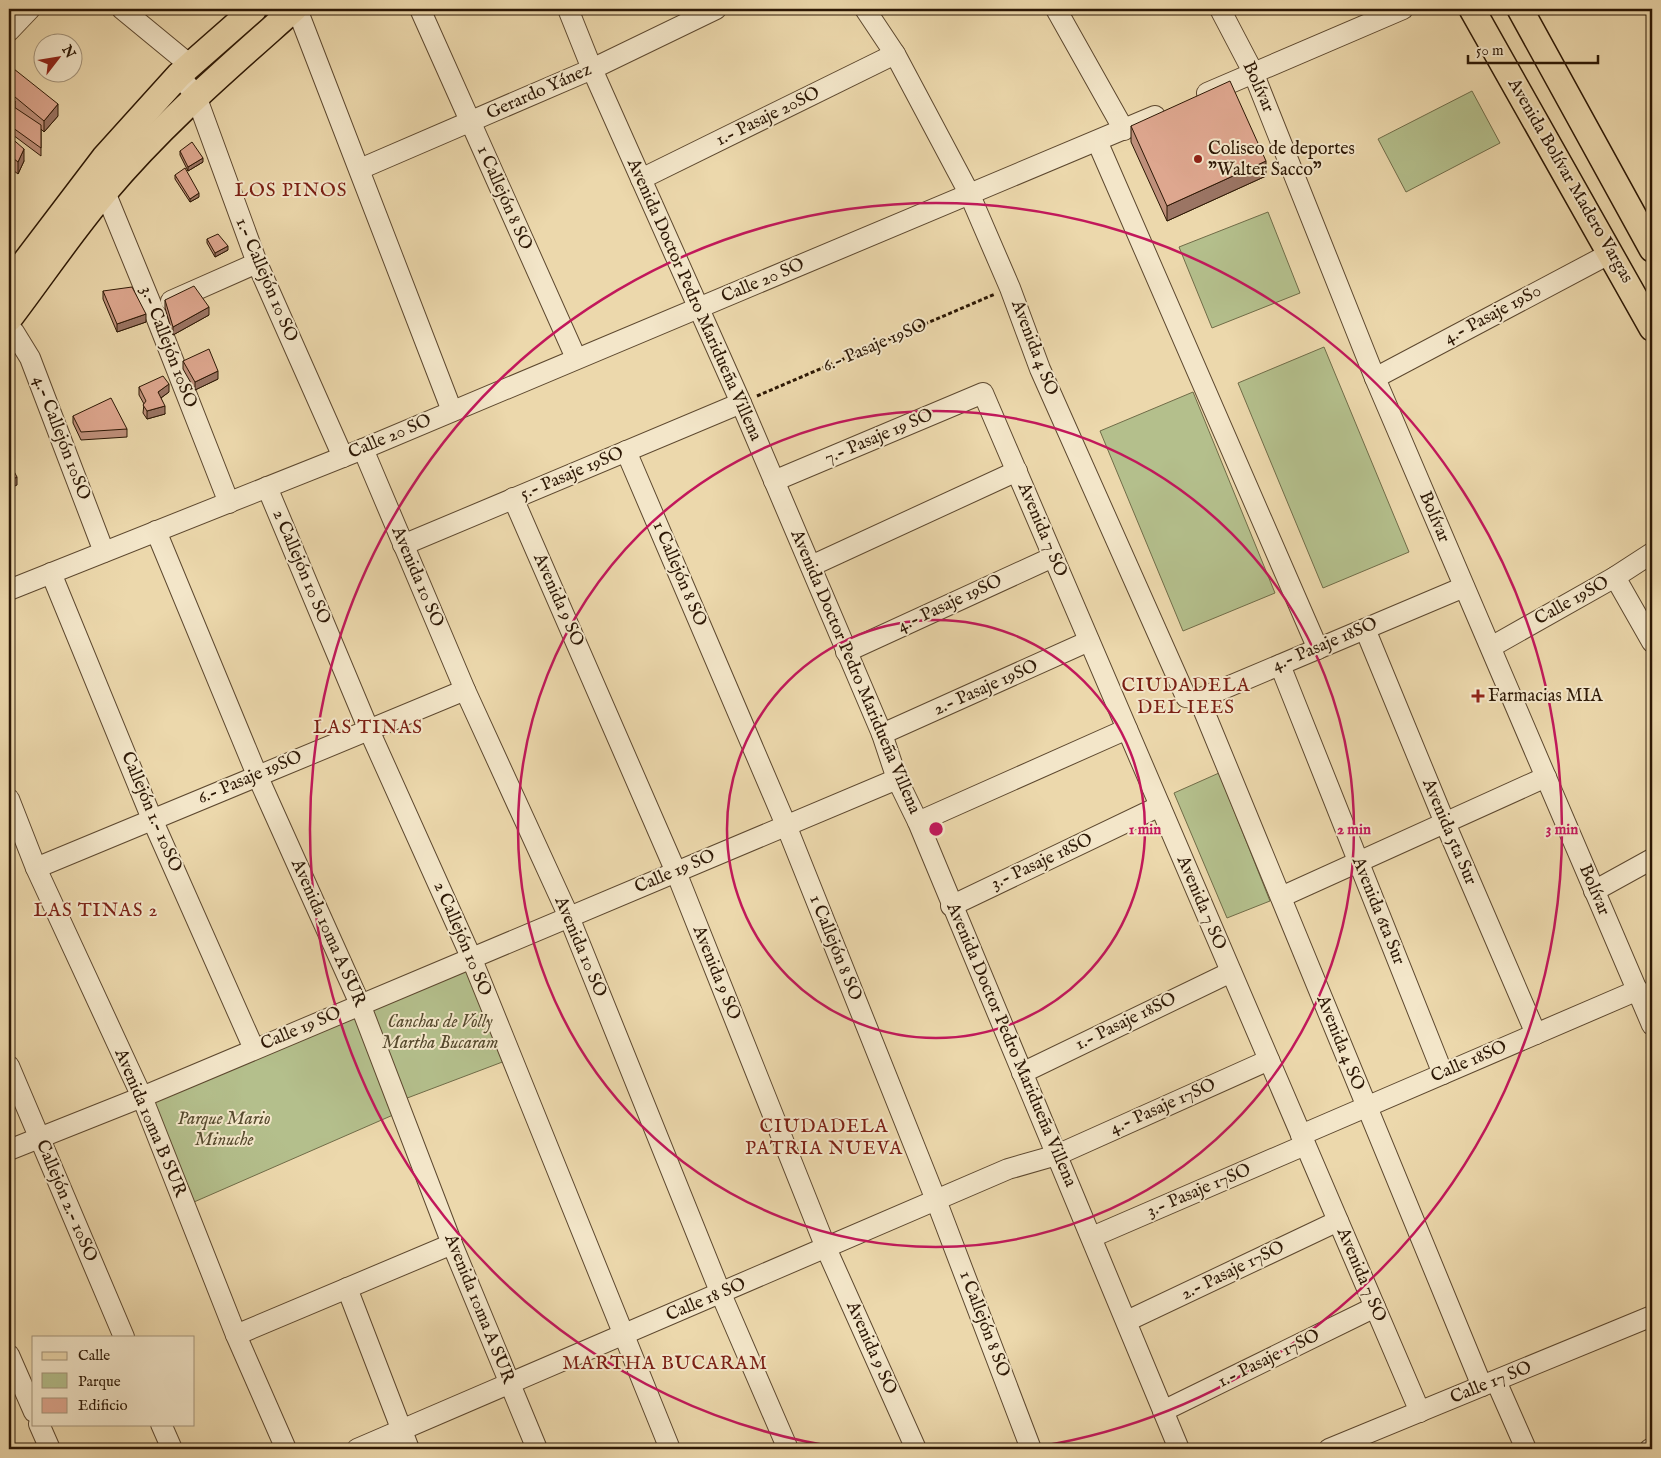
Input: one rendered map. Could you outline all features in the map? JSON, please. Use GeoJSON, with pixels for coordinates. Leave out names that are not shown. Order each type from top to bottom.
{"type":"FeatureCollection","features":[{"type":"Feature","properties":{"kind":"main road"},"geometry":{"type":"LineString","coordinates":[[9,283],[104,158],[184,70],[254,9]]}},
{"type":"Feature","properties":{"kind":"main road"},"geometry":{"type":"LineString","coordinates":[[9,319],[105,192],[196,96],[296,9]]}},
{"type":"Feature","properties":{"kind":"main road","name":"Avenida Bolívar Madero Vargas"},"geometry":{"type":"LineString","coordinates":[[1472,9],[1652,328]]}},
{"type":"Feature","properties":{"kind":"main road"},"geometry":{"type":"LineString","coordinates":[[1520,9],[1652,249]]}},
{"type":"Feature","properties":{"kind":"street"},"geometry":{"type":"LineString","coordinates":[[9,31],[30,9]]}},
{"type":"Feature","properties":{"kind":"street"},"geometry":{"type":"LineString","coordinates":[[122,9],[184,70]]}},
{"type":"Feature","properties":{"kind":"street"},"geometry":{"type":"LineString","coordinates":[[296,9],[360,169],[452,411]]}},
{"type":"Feature","properties":{"kind":"street","name":"1 Callejón 8 SO"},"geometry":{"type":"LineString","coordinates":[[420,9],[576,358]]}},
{"type":"Feature","properties":{"kind":"street","name":"Avenida Doctor Pedro Maridueña Villena"},"geometry":{"type":"LineString","coordinates":[[568,9],[592,69],[740,403],[882,734],[898,779],[918,822],[951,906],[1092,1237],[1179,1449]]}},
{"type":"Feature","properties":{"kind":"street","name":"Gerardo Yánez"},"geometry":{"type":"LineString","coordinates":[[360,169],[592,69],[716,9]]}},
{"type":"Feature","properties":{"kind":"street","name":"Avenida 4 SO"},"geometry":{"type":"LineString","coordinates":[[865,9],[895,54],[969,193],[1010,288],[1040,369],[1192,698],[1281,897],[1367,1106],[1489,1383],[1526,1449]]}},
{"type":"Feature","properties":{"kind":"street"},"geometry":{"type":"LineString","coordinates":[[1056,9],[1124,130]]}},
{"type":"Feature","properties":{"kind":"street","name":"Bolívar"},"geometry":{"type":"LineString","coordinates":[[1220,9],[1253,72],[1375,378],[1652,1025]]}},
{"type":"Feature","properties":{"kind":"street","name":"Calle 20 SO"},"geometry":{"type":"LineString","coordinates":[[9,590],[363,449],[969,193],[1124,130],[1253,72],[1403,9]]}},
{"type":"Feature","properties":{"kind":"street","name":"1.- Pasaje 20SO"},"geometry":{"type":"LineString","coordinates":[[641,179],[895,54]]}},
{"type":"Feature","properties":{"kind":"street","name":"1.- Callejón 10 SO"},"geometry":{"type":"LineString","coordinates":[[184,70],[196,96],[257,263],[343,457]]}},
{"type":"Feature","properties":{"kind":"street"},"geometry":{"type":"LineString","coordinates":[[1097,141],[1318,648]]}},
{"type":"Feature","properties":{"kind":"street","name":"3.- Callejón 10SO"},"geometry":{"type":"LineString","coordinates":[[105,192],[154,309],[228,503]]}},
{"type":"Feature","properties":{"kind":"street","name":"4.- Pasaje 19S0"},"geometry":{"type":"LineString","coordinates":[[1375,378],[1610,253]]}},
{"type":"Feature","properties":{"kind":"street"},"geometry":{"type":"LineString","coordinates":[[154,309],[257,263]]}},
{"type":"Feature","properties":{"kind":"street","name":"4.- Callejón 10SO"},"geometry":{"type":"LineString","coordinates":[[9,329],[22,342],[30,358],[104,552]]}},
{"type":"Feature","properties":{"kind":"street","name":"Avenida 7 SO"},"geometry":{"type":"LineString","coordinates":[[983,393],[1420,1412]]}},
{"type":"Feature","properties":{"kind":"street","name":"7.- Pasaje 19 SO"},"geometry":{"type":"LineString","coordinates":[[774,481],[983,393]]}},
{"type":"Feature","properties":{"kind":"street","name":"5.- Pasaje 19SO"},"geometry":{"type":"LineString","coordinates":[[403,545],[740,403]]}},
{"type":"Feature","properties":{"kind":"street","name":"Avenida 10 SO"},"geometry":{"type":"LineString","coordinates":[[363,449],[465,690],[569,917],[721,1294],[788,1449]]}},
{"type":"Feature","properties":{"kind":"street","name":"1 Callejón 8 SO"},"geometry":{"type":"LineString","coordinates":[[626,451],[786,825],[936,1200],[1031,1449]]}},
{"type":"Feature","properties":{"kind":"street"},"geometry":{"type":"LineString","coordinates":[[810,566],[1017,471]]}},
{"type":"Feature","properties":{"kind":"street","name":"2 Callejón 10 SO"},"geometry":{"type":"LineString","coordinates":[[267,487],[368,728],[472,958],[670,1449]]}},
{"type":"Feature","properties":{"kind":"street","name":"Avenida 9 SO"},"geometry":{"type":"LineString","coordinates":[[514,498],[676,872],[826,1248],[916,1449]]}},
{"type":"Feature","properties":{"kind":"street","name":"Avenida 10ma A SUR"},"geometry":{"type":"LineString","coordinates":[[156,531],[257,775],[360,1004],[452,1244],[537,1449]]}},
{"type":"Feature","properties":{"kind":"street","name":"Calle 19SO"},"geometry":{"type":"LineString","coordinates":[[1490,647],[1615,577],[1652,553]]}},
{"type":"Feature","properties":{"kind":"street","name":"4.- Pasaje 19SO"},"geometry":{"type":"LineString","coordinates":[[846,652],[1053,557]]}},
{"type":"Feature","properties":{"kind":"street","name":"Callejón 1.- 10SO"},"geometry":{"type":"LineString","coordinates":[[51,573],[152,819],[254,1049]]}},
{"type":"Feature","properties":{"kind":"street"},"geometry":{"type":"LineString","coordinates":[[1615,577],[1652,642]]}},
{"type":"Feature","properties":{"kind":"street","name":"4.- Pasaje 18SO"},"geometry":{"type":"LineString","coordinates":[[1192,698],[1280,665],[1464,587]]}},
{"type":"Feature","properties":{"kind":"street","name":"Avenida 5ta Sur"},"geometry":{"type":"LineString","coordinates":[[1365,629],[1445,823],[1536,1034]]}},
{"type":"Feature","properties":{"kind":"street","name":"2.- Pasaje 19SO"},"geometry":{"type":"LineString","coordinates":[[882,734],[1090,641]]}},
{"type":"Feature","properties":{"kind":"street","name":"Avenida 6ta Sur"},"geometry":{"type":"LineString","coordinates":[[1280,665],[1443,1074]]}},
{"type":"Feature","properties":{"kind":"street","name":"6.- Pasaje 19SO"},"geometry":{"type":"LineString","coordinates":[[36,868],[368,728],[465,690]]}},
{"type":"Feature","properties":{"kind":"street"},"geometry":{"type":"LineString","coordinates":[[918,822],[1127,729]]}},
{"type":"Feature","properties":{"kind":"street"},"geometry":{"type":"LineString","coordinates":[[1281,897],[1546,777]]}},
{"type":"Feature","properties":{"kind":"street","name":"Calle 19 SO"},"geometry":{"type":"LineString","coordinates":[[9,1150],[898,779]]}},
{"type":"Feature","properties":{"kind":"street","name":"Avenida 10ma B SUR"},"geometry":{"type":"LineString","coordinates":[[9,799],[36,868],[142,1096],[236,1335],[286,1449]]}},
{"type":"Feature","properties":{"kind":"street","name":"3.- Pasaje 18SO"},"geometry":{"type":"LineString","coordinates":[[951,906],[1160,806]]}},
{"type":"Feature","properties":{"kind":"street"},"geometry":{"type":"LineString","coordinates":[[1594,891],[1652,859]]}},
{"type":"Feature","properties":{"kind":"street","name":"1.- Pasaje 18SO"},"geometry":{"type":"LineString","coordinates":[[1022,1073],[1231,972]]}},
{"type":"Feature","properties":{"kind":"street","name":"Calle 18SO"},"geometry":{"type":"LineString","coordinates":[[1303,1140],[1367,1106],[1638,990]]}},
{"type":"Feature","properties":{"kind":"street","name":"4.- Pasaje 17SO"},"geometry":{"type":"LineString","coordinates":[[1057,1155],[1269,1060]]}},
{"type":"Feature","properties":{"kind":"street","name":"Callejón 2.- 10SO"},"geometry":{"type":"LineString","coordinates":[[9,1066],[124,1336]]}},
{"type":"Feature","properties":{"kind":"street","name":"3.- Pasaje 17SO"},"geometry":{"type":"LineString","coordinates":[[1092,1237],[1303,1140]]}},
{"type":"Feature","properties":{"kind":"street","name":"Calle 18 SO"},"geometry":{"type":"LineString","coordinates":[[357,1449],[1008,1169],[1057,1155]]}},
{"type":"Feature","properties":{"kind":"street","name":"2.- Pasaje 17SO"},"geometry":{"type":"LineString","coordinates":[[1127,1321],[1338,1221]]}},
{"type":"Feature","properties":{"kind":"street"},"geometry":{"type":"LineString","coordinates":[[236,1335],[452,1244]]}},
{"type":"Feature","properties":{"kind":"street"},"geometry":{"type":"LineString","coordinates":[[347,1288],[409,1449]]}},
{"type":"Feature","properties":{"kind":"street","name":"1.- Pasaje 17SO"},"geometry":{"type":"LineString","coordinates":[[1163,1411],[1375,1307]]}},
{"type":"Feature","properties":{"kind":"street","name":"Calle 17 SO"},"geometry":{"type":"LineString","coordinates":[[1329,1449],[1652,1316]]}},
{"type":"Feature","properties":{"kind":"street"},"geometry":{"type":"LineString","coordinates":[[9,1355],[32,1407]]}},
{"type":"Feature","properties":{"kind":"street"},"geometry":{"type":"LineString","coordinates":[[40,1426],[50,1449]]}},
{"type":"Feature","properties":{"kind":"street"},"geometry":{"type":"LineString","coordinates":[[162,1426],[172,1449]]}},
{"type":"Feature","properties":{"kind":"path","name":"6.- Pasaje 19SO"},"geometry":{"type":"LineString","coordinates":[[740,403],[1010,288]]}},
{"type":"Feature","properties":{"kind":"green space"},"geometry":{"type":"Polygon","coordinates":[[[1472,91],[1500,143],[1406,192],[1378,139],[1472,91]]]}},
{"type":"Feature","properties":{"kind":"green space"},"geometry":{"type":"Polygon","coordinates":[[[1268,212],[1300,293],[1212,328],[1179,247],[1268,212]]]}},
{"type":"Feature","properties":{"kind":"green space"},"geometry":{"type":"Polygon","coordinates":[[[1324,347],[1409,552],[1323,588],[1238,383],[1324,347]]]}},
{"type":"Feature","properties":{"kind":"green space"},"geometry":{"type":"Polygon","coordinates":[[[1193,392],[1275,593],[1183,631],[1100,431],[1193,392]]]}},
{"type":"Feature","properties":{"kind":"green space"},"geometry":{"type":"Polygon","coordinates":[[[1219,773],[1270,901],[1227,918],[1174,793],[1219,773]]]}},
{"type":"Feature","properties":{"kind":"green space","name":"Canchas de Volly Martha Bucaram"},"geometry":{"type":"Polygon","coordinates":[[[467,967],[505,1061],[402,1100],[368,1009],[467,967]]]}},
{"type":"Feature","properties":{"kind":"green space","name":"Parque Mario Minuche"},"geometry":{"type":"Polygon","coordinates":[[[356,1013],[393,1115],[194,1202],[151,1101],[356,1013]]]}},
{"type":"Feature","properties":{"kind":"building"},"geometry":{"type":"Polygon","coordinates":[[[9,65],[58,104],[44,121],[9,92],[9,65]]]}},
{"type":"Feature","properties":{"kind":"building","name":"Coliseo de deportes \"Walter Sacco\""},"geometry":{"type":"Polygon","coordinates":[[[1230,81],[1266,161],[1167,206],[1131,126],[1230,81]]]}},
{"type":"Feature","properties":{"kind":"building"},"geometry":{"type":"Polygon","coordinates":[[[9,96],[15,101],[9,109],[9,96]]]}},
{"type":"Feature","properties":{"kind":"building"},"geometry":{"type":"Polygon","coordinates":[[[14,107],[41,125],[41,148],[9,125],[9,113],[14,107]]]}},
{"type":"Feature","properties":{"kind":"building"},"geometry":{"type":"Polygon","coordinates":[[[9,136],[24,149],[18,162],[9,155],[9,136]]]}},
{"type":"Feature","properties":{"kind":"building"},"geometry":{"type":"Polygon","coordinates":[[[192,142],[203,158],[188,167],[180,151],[192,142]]]}},
{"type":"Feature","properties":{"kind":"building"},"geometry":{"type":"Polygon","coordinates":[[[185,168],[199,193],[190,199],[175,175],[185,168]]]}},
{"type":"Feature","properties":{"kind":"building"},"geometry":{"type":"Polygon","coordinates":[[[218,234],[228,246],[215,253],[207,239],[218,234]]]}},
{"type":"Feature","properties":{"kind":"building"},"geometry":{"type":"Polygon","coordinates":[[[194,286],[209,307],[173,327],[165,300],[194,286]]]}},
{"type":"Feature","properties":{"kind":"building"},"geometry":{"type":"Polygon","coordinates":[[[132,287],[146,314],[117,324],[103,291],[132,287]]]}},
{"type":"Feature","properties":{"kind":"building"},"geometry":{"type":"Polygon","coordinates":[[[209,349],[218,371],[195,382],[183,361],[209,349]]]}},
{"type":"Feature","properties":{"kind":"building"},"geometry":{"type":"Polygon","coordinates":[[[163,376],[169,384],[158,392],[165,406],[147,411],[143,405],[146,401],[139,387],[163,376]]]}},
{"type":"Feature","properties":{"kind":"building"},"geometry":{"type":"Polygon","coordinates":[[[111,398],[127,429],[81,432],[73,416],[111,398]]]}},
{"type":"Feature","properties":{"kind":"building"},"geometry":{"type":"Polygon","coordinates":[[[9,462],[17,477],[9,481],[9,462]]]}},
{"type":"Feature","properties":{"kind":"place","name":"Coliseo de deportes \"Walter Sacco\""},"geometry":{"type":"Point","coordinates":[1198,159]}},
{"type":"Feature","properties":{"kind":"place","name":"Farmacias MIA"},"geometry":{"type":"Point","coordinates":[1478,696]}},
{"type":"Feature","properties":{"kind":"district","name":"LOS PINOS"},"geometry":{"type":"Point","coordinates":[291,191]}},
{"type":"Feature","properties":{"kind":"district","name":"CIUDADELA DEL IEES"},"geometry":{"type":"Point","coordinates":[1186,697]}},
{"type":"Feature","properties":{"kind":"district","name":"LAS TINAS"},"geometry":{"type":"Point","coordinates":[368,728]}},
{"type":"Feature","properties":{"kind":"district","name":"LAS TINAS 2"},"geometry":{"type":"Point","coordinates":[96,911]}},
{"type":"Feature","properties":{"kind":"district","name":"CIUDADELA PATRIA NUEVA"},"geometry":{"type":"Point","coordinates":[824,1138]}},
{"type":"Feature","properties":{"kind":"district","name":"MARTHA BUCARAM"},"geometry":{"type":"Point","coordinates":[665,1364]}}]}
